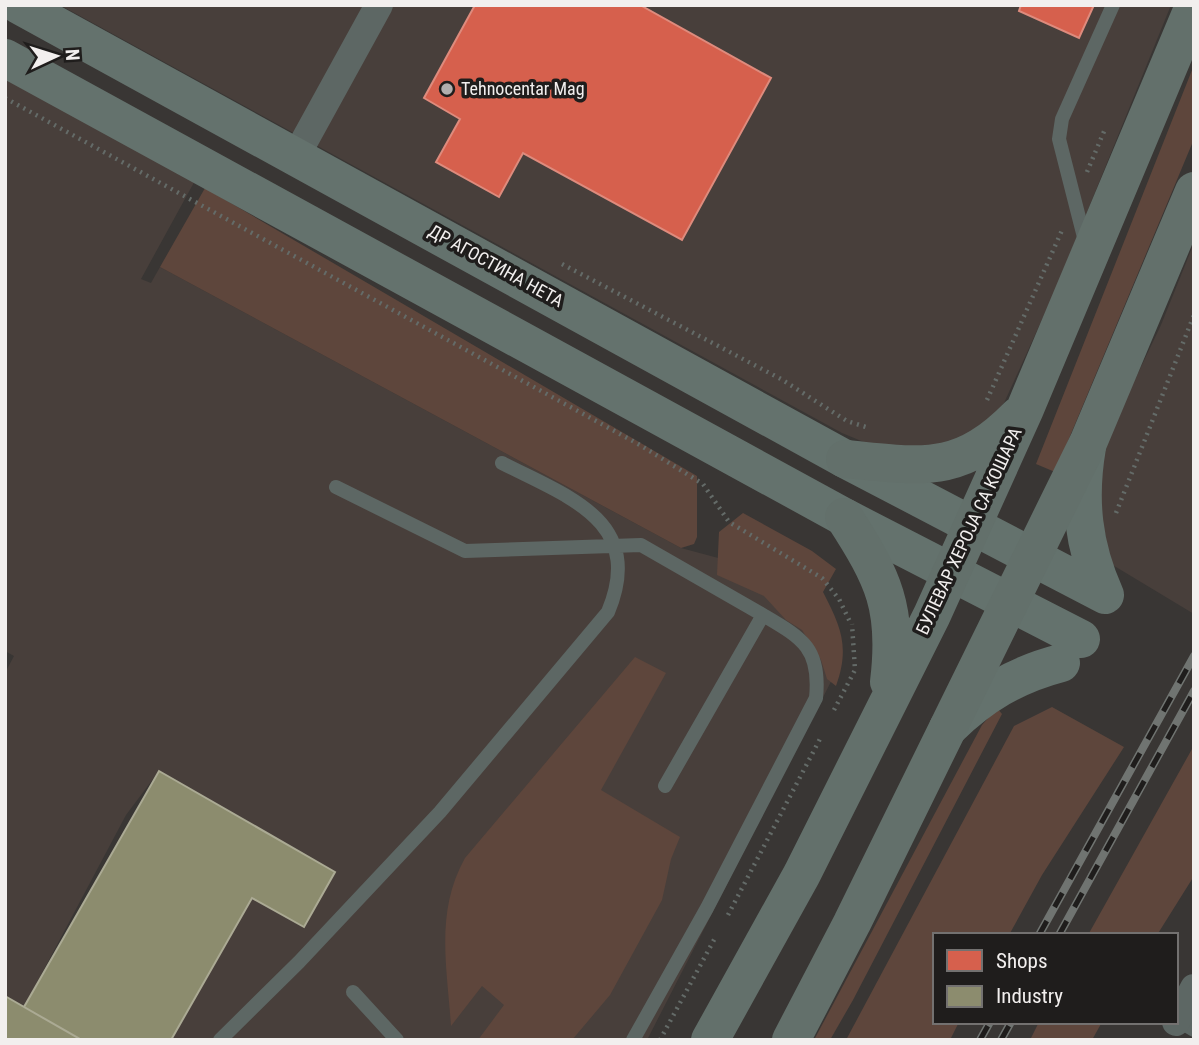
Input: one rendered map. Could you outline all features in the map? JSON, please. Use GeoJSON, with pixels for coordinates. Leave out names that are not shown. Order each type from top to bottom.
{"type":"FeatureCollection","features":[{"type":"Feature","properties":{"kind":"main road","name":"БУЛЕВАР ХЕРОЈА СА КОШАРА"},"geometry":{"type":"LineString","coordinates":[[710,1040],[802,874],[951,573],[1024,409],[1194,6]]}},
{"type":"Feature","properties":{"kind":"main road"},"geometry":{"type":"LineString","coordinates":[[791,1040],[1088,443],[1194,191]]}},
{"type":"Feature","properties":{"kind":"main road"},"geometry":{"type":"LineString","coordinates":[[845,459],[922,466],[950,462],[991,440],[1024,409]]}},
{"type":"Feature","properties":{"kind":"main road"},"geometry":{"type":"LineString","coordinates":[[844,517],[870,558],[890,609],[894,646],[887,701]]}},
{"type":"Feature","properties":{"kind":"street","name":"ДР АГОСТИНА НЕТА"},"geometry":{"type":"LineString","coordinates":[[19,5],[845,459],[1105,595],[1094,572],[1083,527],[1081,482],[1088,443]]}},
{"type":"Feature","properties":{"kind":"street"},"geometry":{"type":"LineString","coordinates":[[296,156],[379,5]]}},
{"type":"Feature","properties":{"kind":"street"},"geometry":{"type":"LineString","coordinates":[[5,58],[844,517],[1009,603],[1071,651],[994,689],[973,703],[948,728]]}},
{"type":"Feature","properties":{"kind":"street"},"geometry":{"type":"LineString","coordinates":[[1178,1017],[1194,988]]}},
{"type":"Feature","properties":{"kind":"street"},"geometry":{"type":"LineString","coordinates":[[1166,1040],[1174,1024]]}},
{"type":"Feature","properties":{"kind":"lane"},"geometry":{"type":"LineString","coordinates":[[1088,256],[1059,139],[1062,119],[1113,5]]}},
{"type":"Feature","properties":{"kind":"lane"},"geometry":{"type":"LineString","coordinates":[[220,1040],[299,962],[440,811],[608,612],[620,576],[615,544],[598,519],[582,505],[502,463]]}},
{"type":"Feature","properties":{"kind":"lane"},"geometry":{"type":"LineString","coordinates":[[337,487],[465,551],[615,544],[651,549],[793,633],[812,652],[816,667],[816,698],[707,908],[633,1040]]}},
{"type":"Feature","properties":{"kind":"lane"},"geometry":{"type":"LineString","coordinates":[[665,786],[763,615]]}},
{"type":"Feature","properties":{"kind":"lane"},"geometry":{"type":"LineString","coordinates":[[354,992],[397,1040]]}},
{"type":"Feature","properties":{"kind":"lane"},"geometry":{"type":"LineString","coordinates":[[1178,1022],[1194,1030]]}},
{"type":"Feature","properties":{"kind":"path"},"geometry":{"type":"LineString","coordinates":[[5,98],[628,438],[703,484],[729,522],[822,578],[839,599],[851,624]]}},
{"type":"Feature","properties":{"kind":"path"},"geometry":{"type":"LineString","coordinates":[[985,404],[1105,128]]}},
{"type":"Feature","properties":{"kind":"path"},"geometry":{"type":"LineString","coordinates":[[551,258],[781,379],[847,421],[872,429]]}},
{"type":"Feature","properties":{"kind":"path"},"geometry":{"type":"LineString","coordinates":[[1116,514],[1194,315]]}},
{"type":"Feature","properties":{"kind":"shaded area"},"geometry":{"type":"Polygon","coordinates":[[[60,5],[1171,5],[1055,291],[1004,403],[973,440],[895,455],[842,433],[60,5]]]}},
{"type":"Feature","properties":{"kind":"shaded area"},"geometry":{"type":"Polygon","coordinates":[[[1194,65],[1194,139],[1055,472],[1036,464],[1194,65]]]}},
{"type":"Feature","properties":{"kind":"shaded area"},"geometry":{"type":"Polygon","coordinates":[[[5,76],[197,177],[141,279],[151,283],[160,267],[681,548],[748,566],[837,670],[647,1040],[171,1040],[252,898],[303,927],[335,872],[159,771],[126,815],[24,1007],[5,996],[5,673],[14,656],[5,651],[5,76]]]}},
{"type":"Feature","properties":{"kind":"shaded area"},"geometry":{"type":"Polygon","coordinates":[[[205,188],[697,476],[697,537],[694,544],[681,548],[160,267],[205,188]]]}},
{"type":"Feature","properties":{"kind":"shaded area"},"geometry":{"type":"Polygon","coordinates":[[[1194,243],[1194,614],[1111,564],[1092,469],[1161,325],[1194,243]]]}},
{"type":"Feature","properties":{"kind":"shaded area"},"geometry":{"type":"Polygon","coordinates":[[[743,513],[812,551],[836,569],[823,592],[842,638],[842,660],[836,686],[827,679],[821,660],[802,630],[786,620],[764,596],[717,575],[719,532],[743,513]]]}},
{"type":"Feature","properties":{"kind":"shaded area"},"geometry":{"type":"Polygon","coordinates":[[[635,657],[666,673],[601,790],[680,837],[671,859],[662,900],[610,995],[572,1040],[478,1040],[504,1005],[482,986],[451,1026],[445,940],[446,919],[456,878],[465,858],[635,657]]]}},
{"type":"Feature","properties":{"kind":"shaded area"},"geometry":{"type":"Polygon","coordinates":[[[1052,707],[1124,747],[1042,875],[1010,933],[933,933],[933,1024],[958,1024],[950,1040],[846,1040],[1014,726],[1052,707]]]}},
{"type":"Feature","properties":{"kind":"shaded area"},"geometry":{"type":"Polygon","coordinates":[[[997,708],[1002,714],[853,1000],[830,1040],[814,1040],[982,725],[997,708]]]}},
{"type":"Feature","properties":{"kind":"shaded area"},"geometry":{"type":"Polygon","coordinates":[[[1192,749],[1194,876],[1158,933],[1089,933],[1192,749]]]}},
{"type":"Feature","properties":{"kind":"shaded area"},"geometry":{"type":"Polygon","coordinates":[[[1038,1024],[1101,1024],[1092,1040],[1030,1040],[1038,1024]]]}},
{"type":"Feature","properties":{"kind":"building: Shops"},"geometry":{"type":"Polygon","coordinates":[[[475,5],[640,5],[771,78],[682,240],[523,153],[499,197],[436,162],[460,119],[424,98],[475,5]]]}},
{"type":"Feature","properties":{"kind":"building: Shops"},"geometry":{"type":"Polygon","coordinates":[[[1021,5],[1094,5],[1079,38],[1019,11],[1021,5]]]}},
{"type":"Feature","properties":{"kind":"building: Industry"},"geometry":{"type":"Polygon","coordinates":[[[159,771],[335,872],[304,927],[252,898],[171,1040],[82,1040],[24,1007],[159,771]]]}},
{"type":"Feature","properties":{"kind":"building: Industry"},"geometry":{"type":"Polygon","coordinates":[[[5,996],[78,1038],[77,1040],[5,1040],[5,996]]]}},
{"type":"Feature","properties":{"kind":"railway"},"geometry":{"type":"LineString","coordinates":[[1040,933],[1194,656]]}},
{"type":"Feature","properties":{"kind":"railway"},"geometry":{"type":"LineString","coordinates":[[1060,933],[1194,691]]}},
{"type":"Feature","properties":{"kind":"railway"},"geometry":{"type":"LineString","coordinates":[[980,1040],[989,1024]]}},
{"type":"Feature","properties":{"kind":"railway"},"geometry":{"type":"LineString","coordinates":[[1001,1040],[1010,1024]]}},
{"type":"Feature","properties":{"kind":"place","name":"Tehnocentar Mag"},"geometry":{"type":"Point","coordinates":[447,89]}}]}
